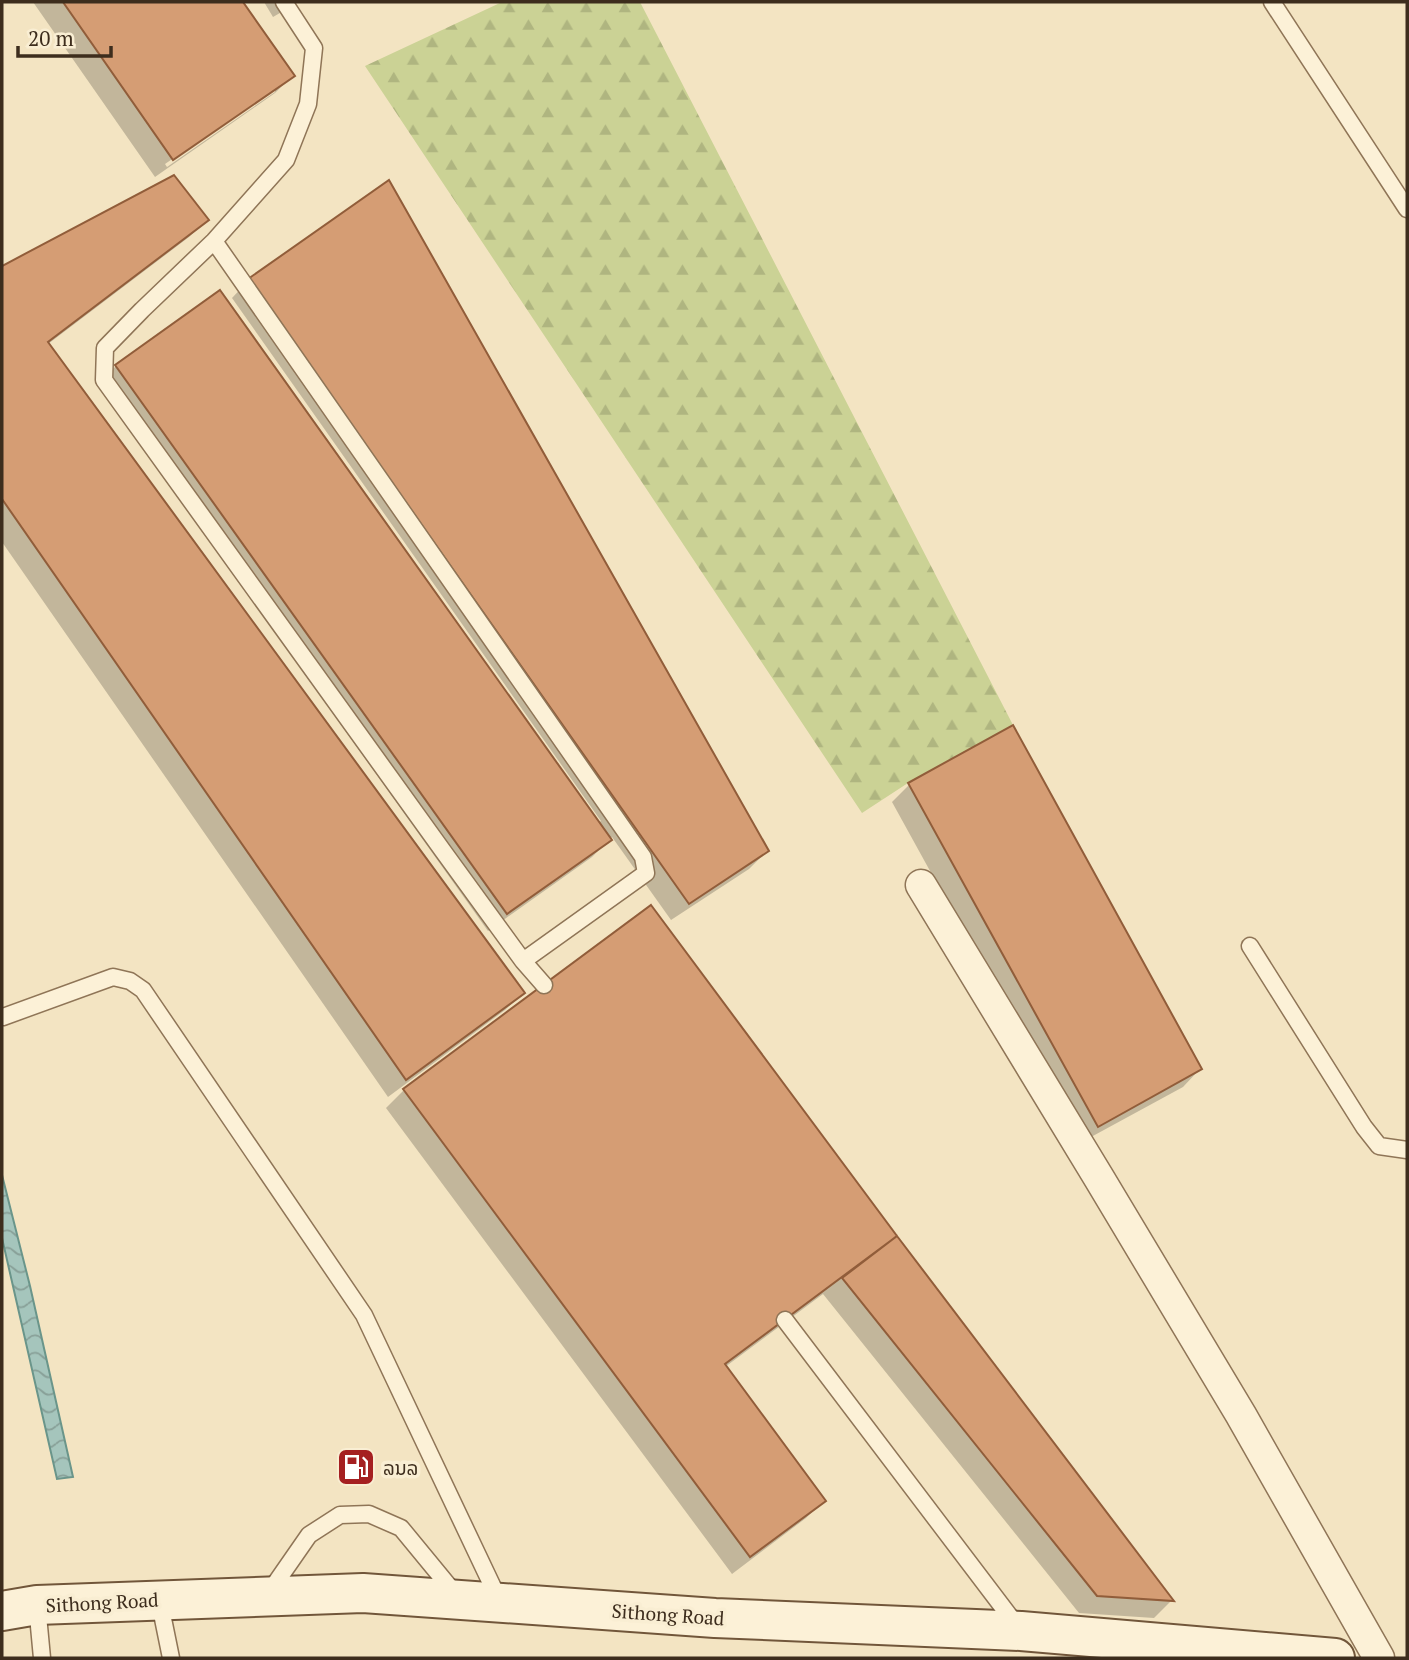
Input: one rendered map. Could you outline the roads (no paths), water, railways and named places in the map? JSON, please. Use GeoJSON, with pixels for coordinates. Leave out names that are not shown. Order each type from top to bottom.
{"type":"FeatureCollection","features":[{"type":"Feature","properties":{"kind":"main road","name":"Sithong Road"},"geometry":{"type":"LineString","coordinates":[[19,1608],[159,1599],[363,1593],[715,1618],[1021,1631],[1335,1658]]}},
{"type":"Feature","properties":{"kind":"street"},"geometry":{"type":"LineString","coordinates":[[921,885],[1234,1403],[1379,1658]]}},
{"type":"Feature","properties":{"kind":"lane"},"geometry":{"type":"LineString","coordinates":[[284,2],[314,48],[308,104],[286,160],[214,242],[106,348],[104,380],[443,851],[523,961],[544,985]]}},
{"type":"Feature","properties":{"kind":"lane"},"geometry":{"type":"LineString","coordinates":[[1272,2],[1407,209]]}},
{"type":"Feature","properties":{"kind":"lane"},"geometry":{"type":"LineString","coordinates":[[214,242],[643,857],[646,873],[523,961]]}},
{"type":"Feature","properties":{"kind":"lane"},"geometry":{"type":"LineString","coordinates":[[1250,946],[1364,1127],[1379,1146],[1407,1150]]}},
{"type":"Feature","properties":{"kind":"lane"},"geometry":{"type":"LineString","coordinates":[[4,1017],[113,976],[130,981],[144,990],[364,1315],[500,1602]]}},
{"type":"Feature","properties":{"kind":"lane"},"geometry":{"type":"LineString","coordinates":[[785,1320],[1021,1631]]}},
{"type":"Feature","properties":{"kind":"lane"},"geometry":{"type":"LineString","coordinates":[[267,1596],[309,1535],[340,1515],[369,1514],[401,1528],[460,1600]]}},
{"type":"Feature","properties":{"kind":"lane"},"geometry":{"type":"LineString","coordinates":[[159,1599],[171,1658]]}},
{"type":"Feature","properties":{"kind":"lane"},"geometry":{"type":"LineString","coordinates":[[19,1608],[42,1658]]}},
{"type":"Feature","properties":{"kind":"water"},"geometry":{"type":"Polygon","coordinates":[[[2,1175],[73,1477],[57,1479],[2,1238],[2,1175]]]}},
{"type":"Feature","properties":{"kind":"place","name":"ລນລ"},"geometry":{"type":"Point","coordinates":[356,1467]}}]}
